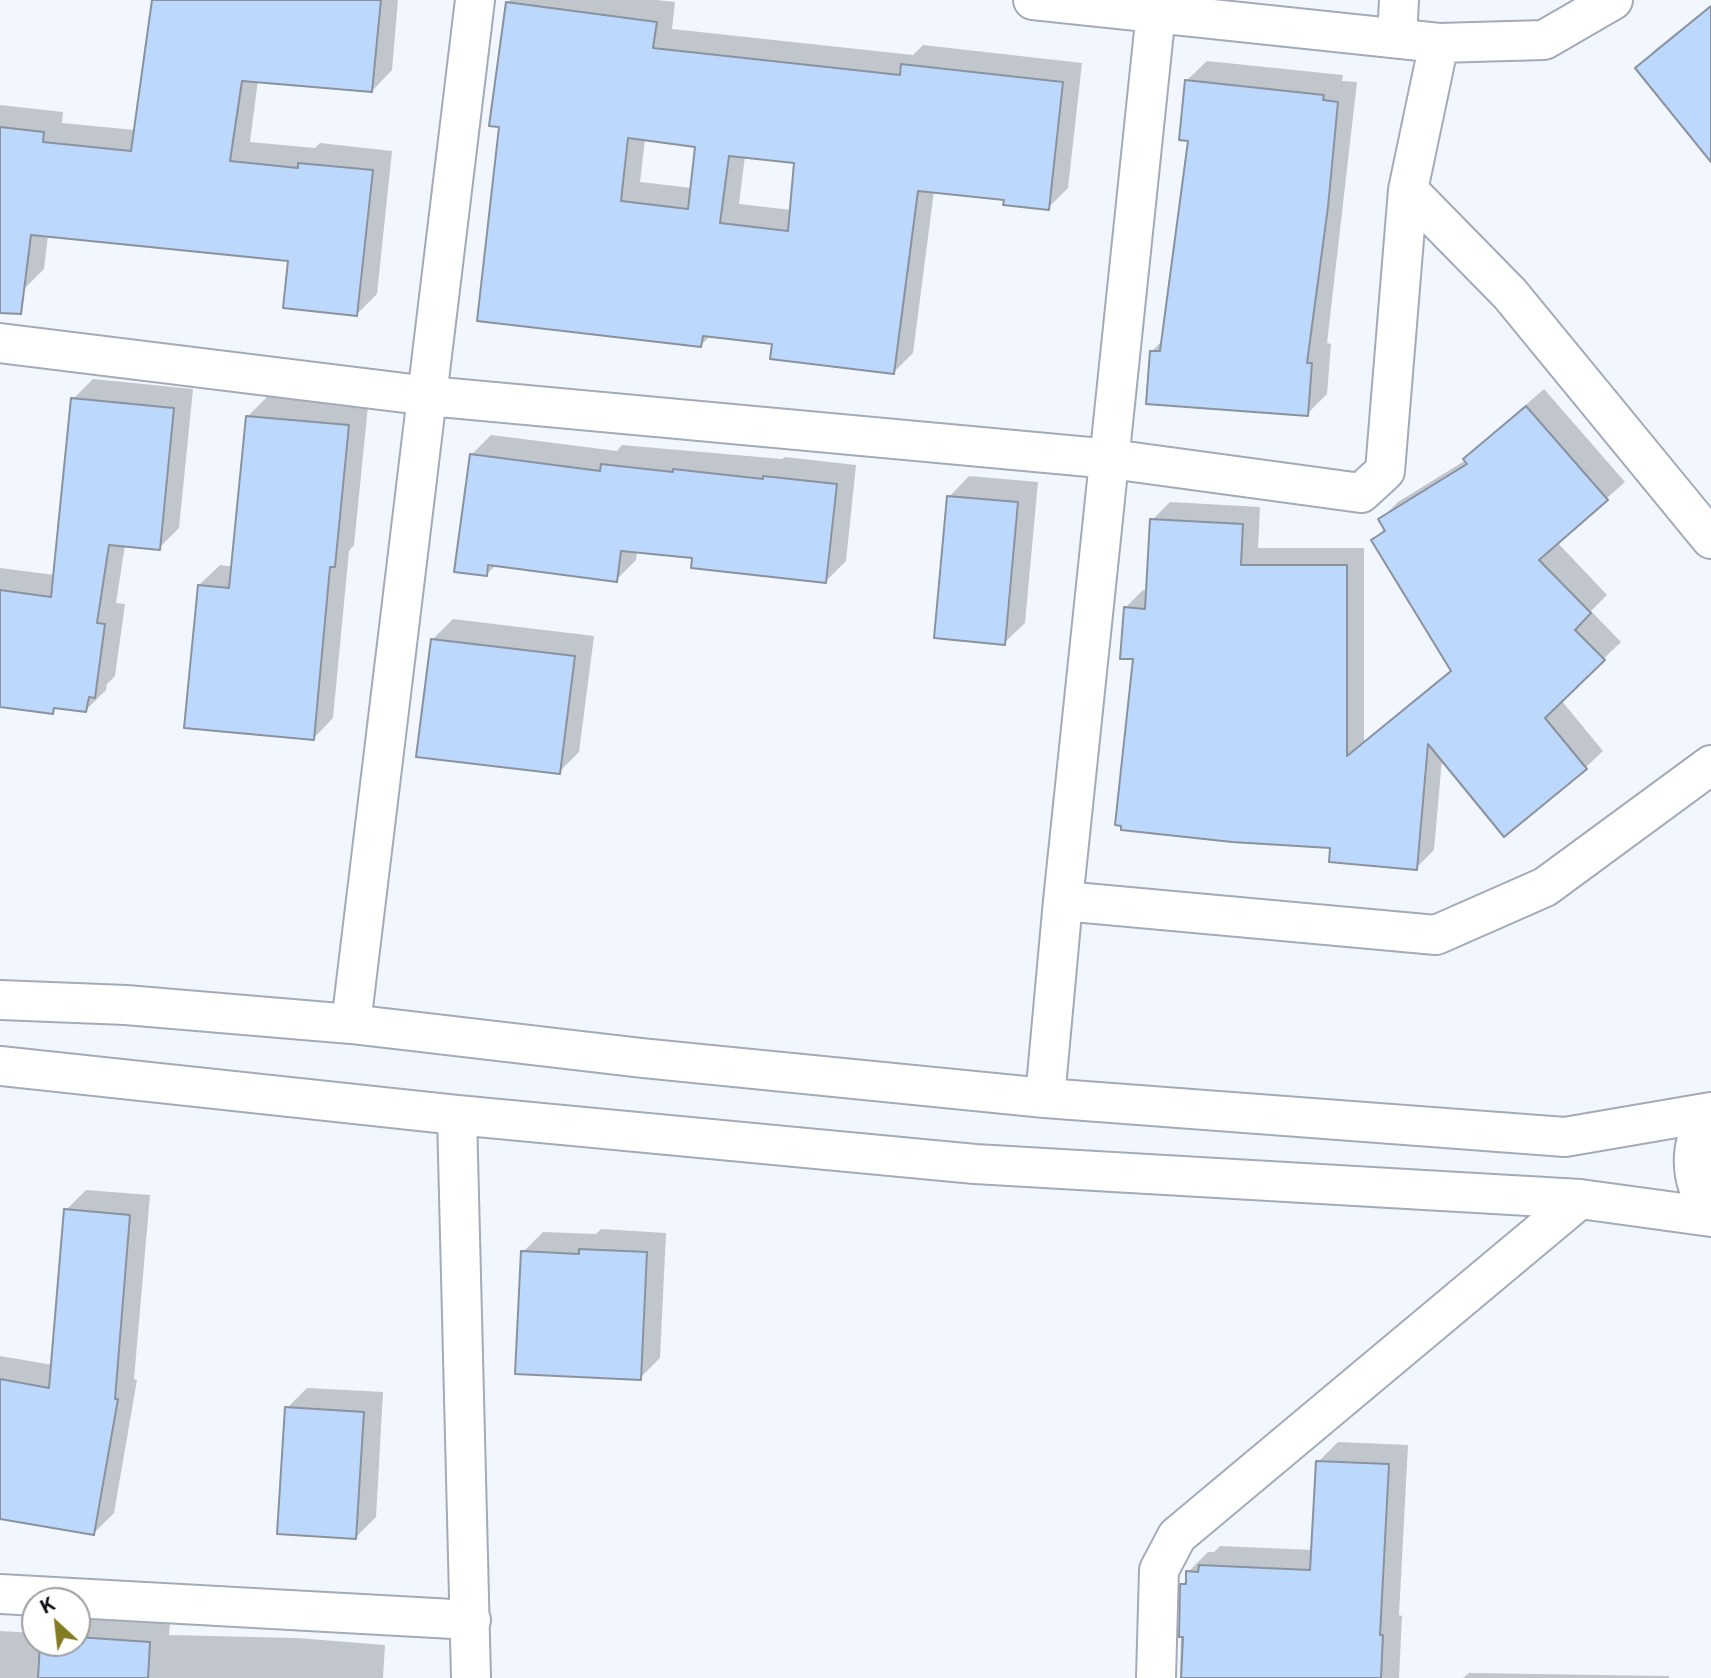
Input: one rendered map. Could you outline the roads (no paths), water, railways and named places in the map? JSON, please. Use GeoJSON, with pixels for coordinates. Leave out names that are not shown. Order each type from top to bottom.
{"type":"FeatureCollection","features":[{"type":"Feature","properties":{"kind":"street"},"geometry":{"type":"LineString","coordinates":[[351,1024],[475,0]]}},
{"type":"Feature","properties":{"kind":"street"},"geometry":{"type":"LineString","coordinates":[[1033,0],[1439,43],[1544,40],[1613,0]]}},
{"type":"Feature","properties":{"kind":"street"},"geometry":{"type":"LineString","coordinates":[[1396,38],[1399,0]]}},
{"type":"Feature","properties":{"kind":"street"},"geometry":{"type":"LineString","coordinates":[[1045,1098],[1063,901],[1156,12]]}},
{"type":"Feature","properties":{"kind":"street"},"geometry":{"type":"LineString","coordinates":[[0,343],[429,396],[1111,459],[1361,493],[1385,471],[1408,190],[1439,43]]}},
{"type":"Feature","properties":{"kind":"street"},"geometry":{"type":"LineString","coordinates":[[1408,190],[1510,294],[1711,539]]}},
{"type":"Feature","properties":{"kind":"street"},"geometry":{"type":"LineString","coordinates":[[1063,901],[1436,935],[1545,887],[1711,765]]}},
{"type":"Feature","properties":{"kind":"street"},"geometry":{"type":"LineString","coordinates":[[0,1000],[125,1005],[351,1024],[642,1058],[1045,1098],[1565,1137],[1711,1112]]}},
{"type":"Feature","properties":{"kind":"street"},"geometry":{"type":"LineString","coordinates":[[0,1066],[457,1115],[975,1164],[1580,1199],[1711,1217]]}},
{"type":"Feature","properties":{"kind":"street"},"geometry":{"type":"LineString","coordinates":[[1711,1112],[1703,1123],[1694,1147],[1694,1172],[1701,1197],[1711,1211]]}},
{"type":"Feature","properties":{"kind":"street"},"geometry":{"type":"LineString","coordinates":[[457,1115],[471,1678]]}},
{"type":"Feature","properties":{"kind":"street"},"geometry":{"type":"LineString","coordinates":[[1156,1678],[1159,1570],[1177,1536],[1580,1199]]}},
{"type":"Feature","properties":{"kind":"street"},"geometry":{"type":"LineString","coordinates":[[0,1594],[471,1620]]}}]}
